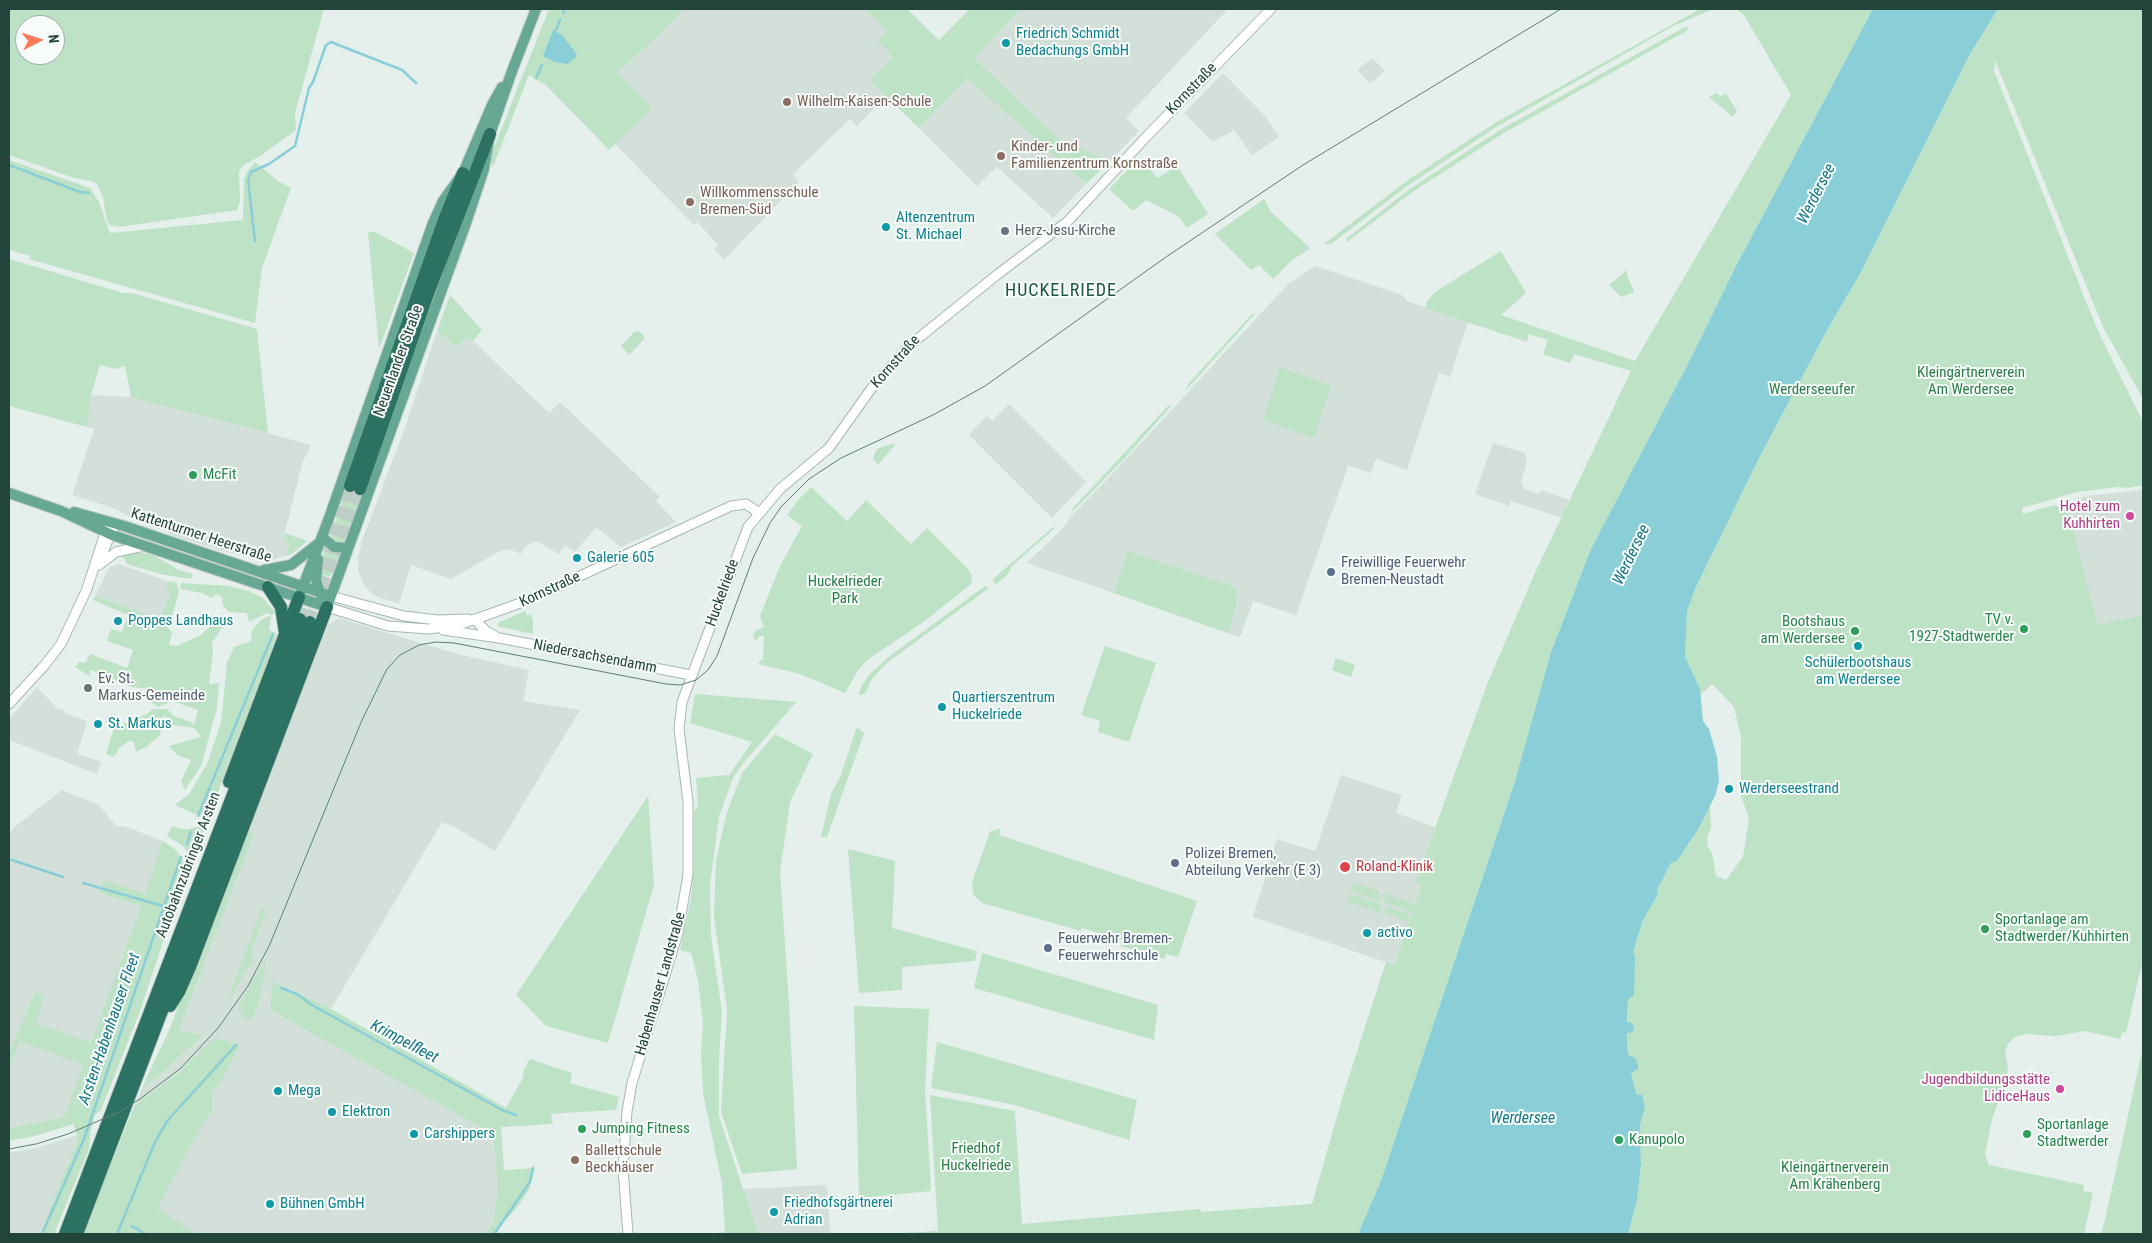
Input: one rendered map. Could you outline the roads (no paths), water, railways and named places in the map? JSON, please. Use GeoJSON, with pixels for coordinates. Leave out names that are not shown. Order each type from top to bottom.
{"type":"FeatureCollection","features":[{"type":"Feature","properties":{"kind":"highway","name":"Neuenlander Straße"},"geometry":{"type":"LineString","coordinates":[[464,173],[444,220],[355,488],[490,134]]}},
{"type":"Feature","properties":{"kind":"highway"},"geometry":{"type":"LineString","coordinates":[[268,587],[281,607],[285,633]]}},
{"type":"Feature","properties":{"kind":"highway"},"geometry":{"type":"LineString","coordinates":[[159,989],[170,945],[190,886],[302,592]]}},
{"type":"Feature","properties":{"kind":"highway"},"geometry":{"type":"LineString","coordinates":[[157,1025],[179,992],[190,967],[329,601]]}},
{"type":"Feature","properties":{"kind":"highway","name":"Autobahnzubringer Arsten"},"geometry":{"type":"LineString","coordinates":[[65,1234],[159,989],[305,620],[157,1025],[76,1234]]}},
{"type":"Feature","properties":{"kind":"main road","name":"Neuenlander Straße"},"geometry":{"type":"LineString","coordinates":[[329,601],[466,223],[484,169],[490,134],[536,9]]}},
{"type":"Feature","properties":{"kind":"main road","name":"Neuenlander Straße"},"geometry":{"type":"LineString","coordinates":[[302,592],[433,223],[443,201],[464,173],[492,105],[512,71]]}},
{"type":"Feature","properties":{"kind":"main road","name":"Kattenturmer Heerstraße"},"geometry":{"type":"LineString","coordinates":[[9,493],[61,511],[114,523],[260,570],[302,592],[329,601]]}},
{"type":"Feature","properties":{"kind":"main road","name":"Kattenturmer Heerstraße"},"geometry":{"type":"LineString","coordinates":[[61,511],[108,534],[268,587],[302,592],[319,591]]}},
{"type":"Feature","properties":{"kind":"main road"},"geometry":{"type":"LineString","coordinates":[[321,540],[334,547],[347,548]]}},
{"type":"Feature","properties":{"kind":"main road"},"geometry":{"type":"LineString","coordinates":[[260,570],[291,565],[321,540]]}},
{"type":"Feature","properties":{"kind":"main road"},"geometry":{"type":"LineString","coordinates":[[321,540],[316,571],[319,591],[329,601]]}},
{"type":"Feature","properties":{"kind":"street","name":"Kornstraße"},"geometry":{"type":"LineString","coordinates":[[329,601],[382,625],[428,629],[459,625],[526,601],[731,506],[746,504],[759,513],[794,475],[829,448],[871,389],[910,345],[990,279],[1067,222],[1147,136],[1271,9]]}},
{"type":"Feature","properties":{"kind":"street","name":"Huckelriede"},"geometry":{"type":"LineString","coordinates":[[691,675],[748,527],[759,513]]}},
{"type":"Feature","properties":{"kind":"street"},"geometry":{"type":"LineString","coordinates":[[9,704],[12,698],[44,666],[61,644],[84,597],[94,565],[114,523]]}},
{"type":"Feature","properties":{"kind":"street"},"geometry":{"type":"LineString","coordinates":[[92,575],[97,567],[108,534]]}},
{"type":"Feature","properties":{"kind":"street"},"geometry":{"type":"LineString","coordinates":[[97,567],[116,552],[146,546]]}},
{"type":"Feature","properties":{"kind":"street","name":"Kornstraße"},"geometry":{"type":"LineString","coordinates":[[329,601],[404,616],[437,620],[474,619]]}},
{"type":"Feature","properties":{"kind":"street","name":"Niedersachsendamm"},"geometry":{"type":"LineString","coordinates":[[474,619],[486,631],[499,638]]}},
{"type":"Feature","properties":{"kind":"street","name":"Niedersachsendamm"},"geometry":{"type":"LineString","coordinates":[[428,629],[499,638],[691,675]]}},
{"type":"Feature","properties":{"kind":"street","name":"Habenhauser Landstraße"},"geometry":{"type":"LineString","coordinates":[[628,1234],[623,1169],[627,1111],[632,1082],[678,932],[686,890],[689,856],[688,802],[679,720],[684,692],[691,675]]}},
{"type":"Feature","properties":{"kind":"water","name":"Werdersee"},"geometry":{"type":"Polygon","coordinates":[[[1873,9],[1998,9],[1970,54],[1861,272],[1826,332],[1759,458],[1696,587],[1687,611],[1685,657],[1700,689],[1703,721],[1709,729],[1717,757],[1719,781],[1715,796],[1697,831],[1677,861],[1671,863],[1658,888],[1657,896],[1643,920],[1633,952],[1635,956],[1634,995],[1628,1000],[1627,1022],[1632,1023],[1634,1028],[1633,1032],[1627,1033],[1628,1055],[1635,1058],[1638,1065],[1638,1069],[1631,1073],[1636,1094],[1642,1095],[1645,1107],[1640,1124],[1641,1164],[1637,1200],[1628,1234],[1358,1234],[1381,1181],[1515,781],[1551,652],[1591,549],[1691,358],[1736,266],[1873,9]]]}},
{"type":"Feature","properties":{"kind":"water"},"geometry":{"type":"Polygon","coordinates":[[[553,30],[562,35],[577,56],[568,64],[555,62],[543,56],[553,30]]]}},
{"type":"Feature","properties":{"kind":"waterway"},"geometry":{"type":"LineString","coordinates":[[563,13],[565,9]]}},
{"type":"Feature","properties":{"kind":"waterway"},"geometry":{"type":"LineString","coordinates":[[555,33],[560,20]]}},
{"type":"Feature","properties":{"kind":"waterway"},"geometry":{"type":"LineString","coordinates":[[255,241],[248,180],[251,172],[269,164],[295,146],[309,88],[313,82],[326,45],[331,42],[402,70],[416,83]]}},
{"type":"Feature","properties":{"kind":"waterway"},"geometry":{"type":"LineString","coordinates":[[536,78],[542,65]]}},
{"type":"Feature","properties":{"kind":"waterway"},"geometry":{"type":"LineString","coordinates":[[9,165],[80,192],[89,193]]}},
{"type":"Feature","properties":{"kind":"waterway"},"geometry":{"type":"LineString","coordinates":[[198,816],[273,634]]}},
{"type":"Feature","properties":{"kind":"waterway"},"geometry":{"type":"LineString","coordinates":[[187,844],[191,832]]}},
{"type":"Feature","properties":{"kind":"waterway","name":"Arsten-Habenhauser Fleet"},"geometry":{"type":"LineString","coordinates":[[42,1234],[84,1139],[181,857]]}},
{"type":"Feature","properties":{"kind":"waterway","name":"Arsten-Habenhauser Fleet"},"geometry":{"type":"LineString","coordinates":[[9,859],[63,877]]}},
{"type":"Feature","properties":{"kind":"waterway","name":"Arsten-Habenhauser Fleet"},"geometry":{"type":"LineString","coordinates":[[83,883],[163,906]]}},
{"type":"Feature","properties":{"kind":"waterway","name":"Krimpelfleet"},"geometry":{"type":"LineString","coordinates":[[281,988],[297,994],[312,1005],[502,1110],[516,1115]]}},
{"type":"Feature","properties":{"kind":"waterway","name":"Krimpelfleet"},"geometry":{"type":"LineString","coordinates":[[117,1234],[155,1142],[168,1120],[236,1045]]}},
{"type":"Feature","properties":{"kind":"waterway","name":"Krimpelfleet"},"geometry":{"type":"LineString","coordinates":[[494,1234],[530,1182],[533,1168]]}},
{"type":"Feature","properties":{"kind":"waterway"},"geometry":{"type":"LineString","coordinates":[[132,1226],[145,1234]]}},
{"type":"Feature","properties":{"kind":"tunnel"},"geometry":{"type":"LineString","coordinates":[[300,619],[350,486]]}},
{"type":"Feature","properties":{"kind":"tunnel"},"geometry":{"type":"LineString","coordinates":[[310,622],[360,489]]}},
{"type":"Feature","properties":{"kind":"tram line"},"geometry":{"type":"LineString","coordinates":[[9,1149],[36,1144],[68,1134],[119,1112],[140,1099],[181,1068],[218,1028],[248,986],[270,944],[362,720],[387,669],[400,655],[419,645],[436,642],[454,643],[666,684],[680,685],[696,680],[708,670],[717,656],[753,558],[770,523],[781,507],[809,479],[841,458],[933,415],[985,386],[1166,257],[1303,165],[1561,9]]}},
{"type":"Feature","properties":{"kind":"place","name":"Friedrich Schmidt Bedachungs GmbH"},"geometry":{"type":"Point","coordinates":[1006,43]}},
{"type":"Feature","properties":{"kind":"place","name":"Wilhelm-Kaisen-Schule"},"geometry":{"type":"Point","coordinates":[787,102]}},
{"type":"Feature","properties":{"kind":"place","name":"Kinder- und Familienzentrum Kornstraße"},"geometry":{"type":"Point","coordinates":[1001,156]}},
{"type":"Feature","properties":{"kind":"place","name":"Willkommensschule Bremen-Süd"},"geometry":{"type":"Point","coordinates":[690,202]}},
{"type":"Feature","properties":{"kind":"place","name":"Altenzentrum St. Michael"},"geometry":{"type":"Point","coordinates":[886,227]}},
{"type":"Feature","properties":{"kind":"place","name":"Herz-Jesu-Kirche"},"geometry":{"type":"Point","coordinates":[1005,231]}},
{"type":"Feature","properties":{"kind":"place","name":"McFit"},"geometry":{"type":"Point","coordinates":[193,475]}},
{"type":"Feature","properties":{"kind":"place","name":"Hotel zum Kuhhirten"},"geometry":{"type":"Point","coordinates":[2130,516]}},
{"type":"Feature","properties":{"kind":"place","name":"Galerie 605"},"geometry":{"type":"Point","coordinates":[577,558]}},
{"type":"Feature","properties":{"kind":"place","name":"Freiwillige Feuerwehr Bremen-Neustadt"},"geometry":{"type":"Point","coordinates":[1331,572]}},
{"type":"Feature","properties":{"kind":"place","name":"Poppes Landhaus"},"geometry":{"type":"Point","coordinates":[118,621]}},
{"type":"Feature","properties":{"kind":"place","name":"TV v. 1927-Stadtwerder"},"geometry":{"type":"Point","coordinates":[2024,629]}},
{"type":"Feature","properties":{"kind":"place","name":"Bootshaus am Werdersee"},"geometry":{"type":"Point","coordinates":[1855,631]}},
{"type":"Feature","properties":{"kind":"place","name":"Schülerbootshaus am Werdersee"},"geometry":{"type":"Point","coordinates":[1858,646]}},
{"type":"Feature","properties":{"kind":"place","name":"Ev. St. Markus-Gemeinde"},"geometry":{"type":"Point","coordinates":[88,688]}},
{"type":"Feature","properties":{"kind":"place","name":"Quartierszentrum Huckelriede"},"geometry":{"type":"Point","coordinates":[942,707]}},
{"type":"Feature","properties":{"kind":"place","name":"St. Markus"},"geometry":{"type":"Point","coordinates":[98,724]}},
{"type":"Feature","properties":{"kind":"place","name":"Werderseestrand"},"geometry":{"type":"Point","coordinates":[1729,789]}},
{"type":"Feature","properties":{"kind":"place","name":"Polizei Bremen, Abteilung Verkehr (E 3)"},"geometry":{"type":"Point","coordinates":[1175,863]}},
{"type":"Feature","properties":{"kind":"place","name":"Roland-Klinik"},"geometry":{"type":"Point","coordinates":[1345,867]}},
{"type":"Feature","properties":{"kind":"place","name":"Sportanlage am Stadtwerder/Kuhhirten"},"geometry":{"type":"Point","coordinates":[1985,929]}},
{"type":"Feature","properties":{"kind":"place","name":"activo"},"geometry":{"type":"Point","coordinates":[1367,933]}},
{"type":"Feature","properties":{"kind":"place","name":"Feuerwehr Bremen- Feuerwehrschule"},"geometry":{"type":"Point","coordinates":[1048,948]}},
{"type":"Feature","properties":{"kind":"place","name":"Jugendbildungsstätte LidiceHaus"},"geometry":{"type":"Point","coordinates":[2060,1089]}},
{"type":"Feature","properties":{"kind":"place","name":"Mega"},"geometry":{"type":"Point","coordinates":[278,1091]}},
{"type":"Feature","properties":{"kind":"place","name":"Elektron"},"geometry":{"type":"Point","coordinates":[332,1112]}},
{"type":"Feature","properties":{"kind":"place","name":"Jumping Fitness"},"geometry":{"type":"Point","coordinates":[582,1129]}},
{"type":"Feature","properties":{"kind":"place","name":"Carshippers"},"geometry":{"type":"Point","coordinates":[414,1134]}},
{"type":"Feature","properties":{"kind":"place","name":"Sportanlage Stadtwerder"},"geometry":{"type":"Point","coordinates":[2027,1134]}},
{"type":"Feature","properties":{"kind":"place","name":"Kanupolo"},"geometry":{"type":"Point","coordinates":[1619,1140]}},
{"type":"Feature","properties":{"kind":"place","name":"Ballettschule Beckhäuser"},"geometry":{"type":"Point","coordinates":[575,1160]}},
{"type":"Feature","properties":{"kind":"place","name":"Bühnen GmbH"},"geometry":{"type":"Point","coordinates":[270,1204]}},
{"type":"Feature","properties":{"kind":"place","name":"Friedhofsgärtnerei Adrian"},"geometry":{"type":"Point","coordinates":[774,1212]}},
{"type":"Feature","properties":{"kind":"district","name":"HUCKELRIEDE"},"geometry":{"type":"Point","coordinates":[1061,291]}},
{"type":"Feature","properties":{"kind":"park label","name":"Kleingärtnerverein Am Werdersee"},"geometry":{"type":"Point","coordinates":[1971,382]}},
{"type":"Feature","properties":{"kind":"park label","name":"Werderseeufer"},"geometry":{"type":"Point","coordinates":[1812,390]}},
{"type":"Feature","properties":{"kind":"park label","name":"Huckelrieder Park"},"geometry":{"type":"Point","coordinates":[845,590]}},
{"type":"Feature","properties":{"kind":"park label","name":"Friedhof Huckelriede"},"geometry":{"type":"Point","coordinates":[976,1158]}},
{"type":"Feature","properties":{"kind":"park label","name":"Kleingärtnerverein Am Krähenberg"},"geometry":{"type":"Point","coordinates":[1835,1176]}}]}
